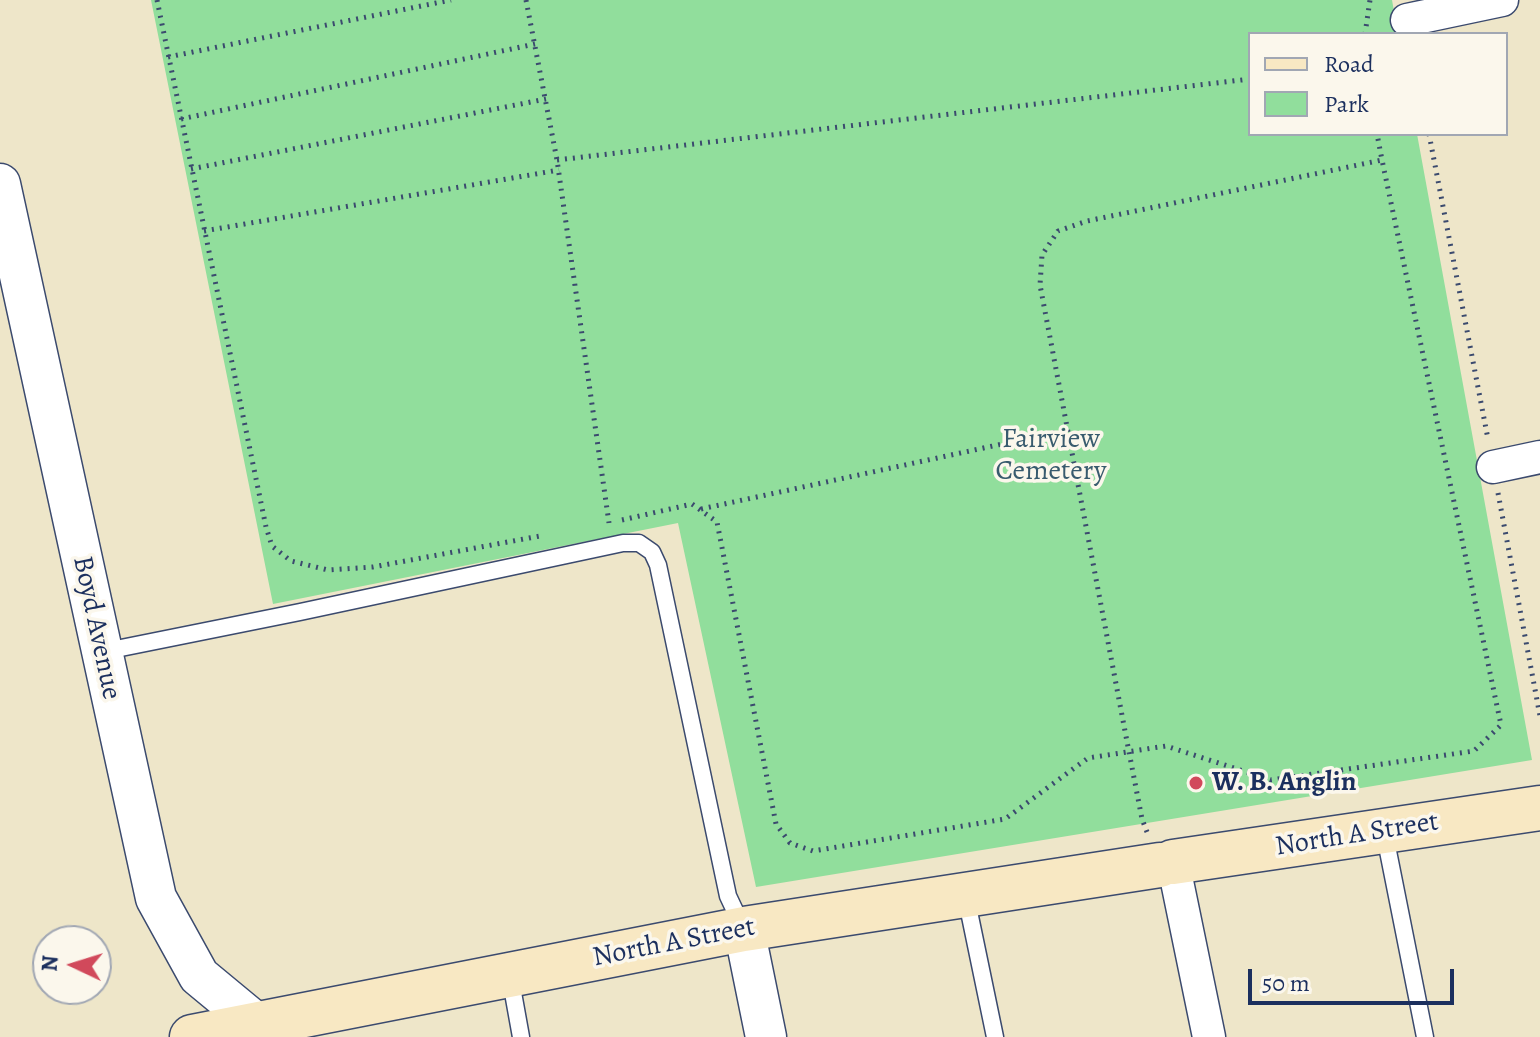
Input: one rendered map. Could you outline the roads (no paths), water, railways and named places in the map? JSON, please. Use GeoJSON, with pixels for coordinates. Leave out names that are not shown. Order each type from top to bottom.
{"type":"FeatureCollection","features":[{"type":"Feature","properties":{"kind":"main road","name":"North A Street"},"geometry":{"type":"LineString","coordinates":[[192,1037],[258,1031],[510,975],[744,929],[1540,808]]}},
{"type":"Feature","properties":{"kind":"street"},"geometry":{"type":"LineString","coordinates":[[1407,20],[1502,0]]}},
{"type":"Feature","properties":{"kind":"street","name":"Boyd Avenue"},"geometry":{"type":"LineString","coordinates":[[0,184],[156,898],[199,976],[258,1031]]}},
{"type":"Feature","properties":{"kind":"street"},"geometry":{"type":"LineString","coordinates":[[1493,467],[1540,457]]}},
{"type":"Feature","properties":{"kind":"street"},"geometry":{"type":"LineString","coordinates":[[1166,864],[1209,1037]]}},
{"type":"Feature","properties":{"kind":"street"},"geometry":{"type":"LineString","coordinates":[[744,929],[766,1037]]}},
{"type":"Feature","properties":{"kind":"lane"},"geometry":{"type":"LineString","coordinates":[[100,652],[285,616],[623,543],[639,543],[652,552],[658,565],[728,896],[744,929]]}},
{"type":"Feature","properties":{"kind":"lane"},"geometry":{"type":"LineString","coordinates":[[1384,831],[1425,1037]]}},
{"type":"Feature","properties":{"kind":"lane"},"geometry":{"type":"LineString","coordinates":[[966,895],[995,1037]]}},
{"type":"Feature","properties":{"kind":"lane"},"geometry":{"type":"LineString","coordinates":[[510,975],[521,1037]]}},
{"type":"Feature","properties":{"kind":"place","name":"W. B. Anglin"},"geometry":{"type":"Point","coordinates":[1196,783]}},
{"type":"Feature","properties":{"kind":"park label","name":"Fairview Cemetery"},"geometry":{"type":"Point","coordinates":[1051,456]}}]}
